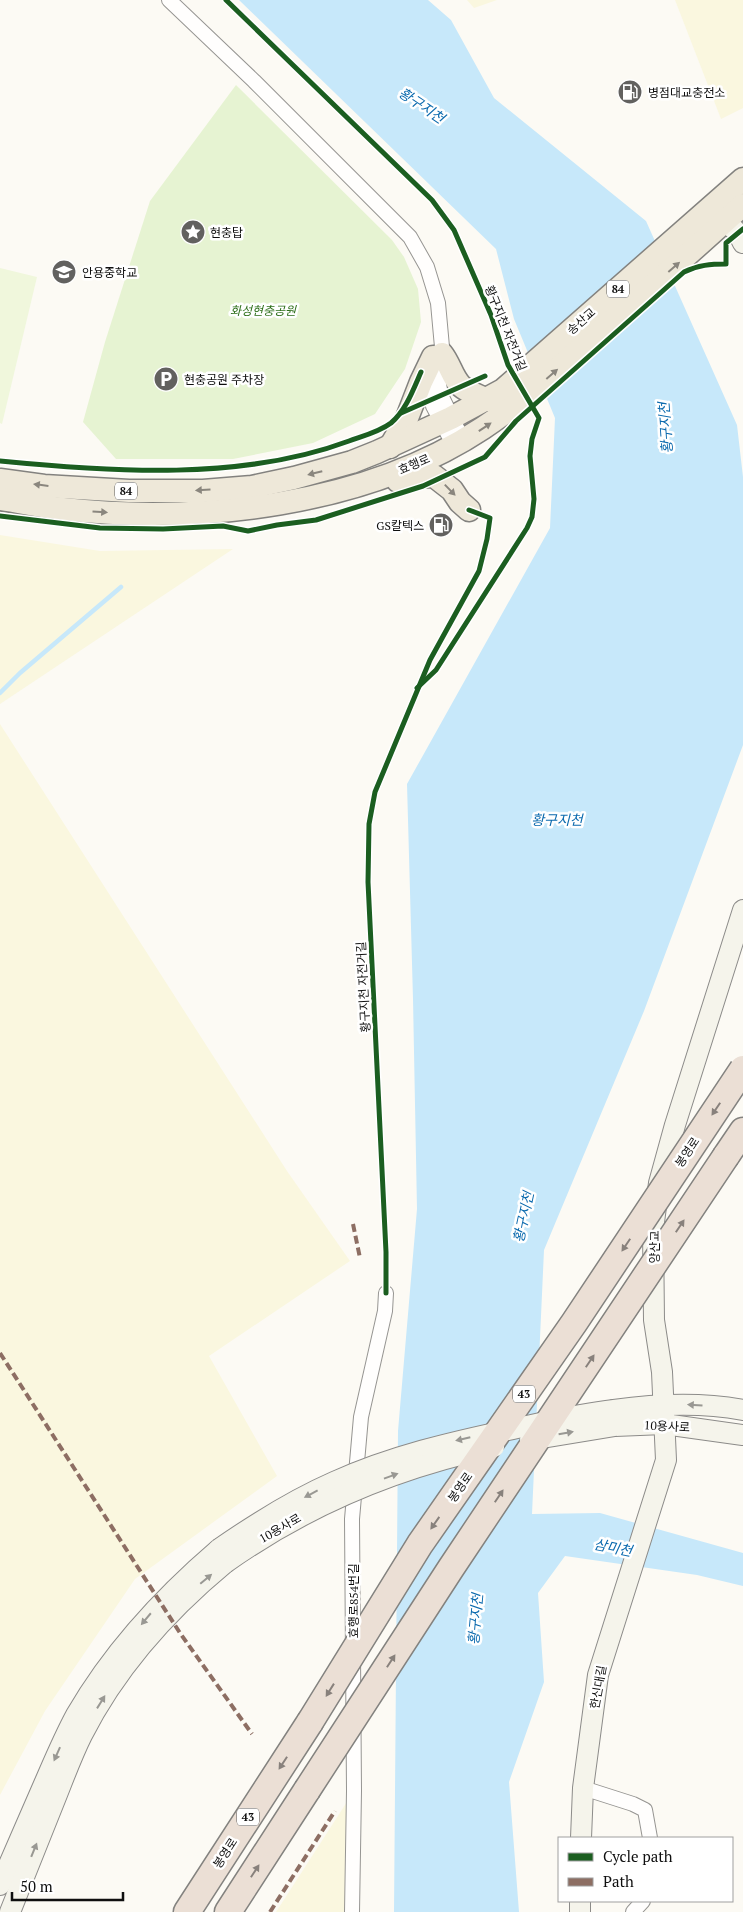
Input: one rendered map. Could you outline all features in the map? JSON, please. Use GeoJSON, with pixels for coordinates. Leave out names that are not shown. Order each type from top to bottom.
{"type":"FeatureCollection","features":[{"type":"Feature","properties":{"kind":"highway","name":"봉영로"},"geometry":{"type":"LineString","coordinates":[[187,1912],[310,1722],[420,1544],[574,1323],[743,1069]]}},
{"type":"Feature","properties":{"kind":"highway"},"geometry":{"type":"LineString","coordinates":[[228,1912],[451,1568],[743,1131]]}},
{"type":"Feature","properties":{"kind":"main road","name":"84"},"geometry":{"type":"LineString","coordinates":[[719,214],[743,179]]}},
{"type":"Feature","properties":{"kind":"main road","name":"84"},"geometry":{"type":"LineString","coordinates":[[719,214],[743,205]]}},
{"type":"Feature","properties":{"kind":"main road","name":"송산교"},"geometry":{"type":"LineString","coordinates":[[502,398],[719,214]]}},
{"type":"Feature","properties":{"kind":"main road"},"geometry":{"type":"LineString","coordinates":[[331,492],[336,483],[342,478],[384,463],[386,456],[384,449],[407,418],[421,382],[438,350],[462,387],[502,398]]}},
{"type":"Feature","properties":{"kind":"main road","name":"효행로"},"geometry":{"type":"LineString","coordinates":[[0,489],[44,486],[129,491],[203,491],[252,487],[352,462],[502,398]]}},
{"type":"Feature","properties":{"kind":"main road","name":"효행로"},"geometry":{"type":"LineString","coordinates":[[0,489],[62,509],[154,514],[219,511],[307,498],[373,480],[458,443],[502,398]]}},
{"type":"Feature","properties":{"kind":"main road"},"geometry":{"type":"LineString","coordinates":[[373,480],[384,483],[411,477],[434,476],[452,490],[460,502],[469,510]]}},
{"type":"Feature","properties":{"kind":"street"},"geometry":{"type":"LineString","coordinates":[[169,0],[410,237],[427,268],[438,303],[441,319],[438,350],[439,384],[446,421],[458,443]]}},
{"type":"Feature","properties":{"kind":"street"},"geometry":{"type":"LineString","coordinates":[[719,214],[738,234],[743,243]]}},
{"type":"Feature","properties":{"kind":"street","name":"양산교"},"geometry":{"type":"LineString","coordinates":[[624,1589],[666,1460],[662,1372],[654,1320],[653,1230],[659,1183],[678,1116],[743,910]]}},
{"type":"Feature","properties":{"kind":"street","name":"효행로854번길"},"geometry":{"type":"LineString","coordinates":[[352,1912],[354,1791],[352,1519],[361,1417],[385,1311],[386,1293]]}},
{"type":"Feature","properties":{"kind":"street","name":"10용사로"},"geometry":{"type":"LineString","coordinates":[[614,1418],[664,1404],[696,1405],[743,1411]]}},
{"type":"Feature","properties":{"kind":"street"},"geometry":{"type":"LineString","coordinates":[[741,1434],[733,1420],[743,1411]]}},
{"type":"Feature","properties":{"kind":"street","name":"10용사로"},"geometry":{"type":"LineString","coordinates":[[10,1912],[81,1736],[100,1703],[122,1671],[164,1619],[249,1529],[333,1482],[371,1466],[460,1440],[580,1414],[741,1434]]}},
{"type":"Feature","properties":{"kind":"street","name":"10용사로"},"geometry":{"type":"LineString","coordinates":[[0,1885],[61,1744],[76,1715],[105,1670],[149,1614],[170,1592],[222,1556]]}},
{"type":"Feature","properties":{"kind":"street","name":"한신대길"},"geometry":{"type":"LineString","coordinates":[[581,1837],[583,1788],[598,1675],[624,1589]]}},
{"type":"Feature","properties":{"kind":"street"},"geometry":{"type":"LineString","coordinates":[[583,1788],[633,1804],[645,1810],[650,1837]]}},
{"type":"Feature","properties":{"kind":"street"},"geometry":{"type":"LineString","coordinates":[[633,1912],[642,1902]]}},
{"type":"Feature","properties":{"kind":"shaded area"},"geometry":{"type":"Polygon","coordinates":[[[467,0],[497,0],[474,8],[467,0]]]}},
{"type":"Feature","properties":{"kind":"shaded area"},"geometry":{"type":"Polygon","coordinates":[[[675,0],[743,0],[743,108],[721,119],[675,0]]]}},
{"type":"Feature","properties":{"kind":"shaded area"},"geometry":{"type":"Polygon","coordinates":[[[0,535],[100,551],[233,549],[0,704],[0,535]]]}},
{"type":"Feature","properties":{"kind":"shaded area"},"geometry":{"type":"Polygon","coordinates":[[[0,724],[287,1171],[350,1261],[209,1356],[277,1476],[135,1579],[45,1711],[0,1795],[0,724]]]}},
{"type":"Feature","properties":{"kind":"shaded area"},"geometry":{"type":"Polygon","coordinates":[[[354,1791],[352,1912],[276,1912],[354,1791]]]}},
{"type":"Feature","properties":{"kind":"green space","name":"화성현충공원"},"geometry":{"type":"Polygon","coordinates":[[[236,85],[392,240],[404,257],[418,289],[421,322],[405,369],[375,414],[313,443],[233,459],[116,459],[83,422],[105,342],[150,201],[236,85]]]}},
{"type":"Feature","properties":{"kind":"green space"},"geometry":{"type":"Polygon","coordinates":[[[0,268],[37,277],[2,424],[0,423],[0,268]]]}},
{"type":"Feature","properties":{"kind":"water","name":"황구지천"},"geometry":{"type":"Polygon","coordinates":[[[239,0],[428,0],[451,20],[494,98],[646,221],[737,425],[743,477],[743,745],[644,1011],[544,1250],[532,1514],[600,1513],[743,1553],[743,1586],[697,1575],[565,1556],[538,1593],[544,1682],[509,1782],[519,1912],[394,1912],[398,1431],[417,1209],[407,784],[550,528],[555,418],[514,319],[496,249],[239,0]]]}},
{"type":"Feature","properties":{"kind":"waterway"},"geometry":{"type":"LineString","coordinates":[[0,693],[20,673],[121,587]]}},
{"type":"Feature","properties":{"kind":"marked path"},"geometry":{"type":"LineString","coordinates":[[353,1224],[360,1258]]}},
{"type":"Feature","properties":{"kind":"marked path"},"geometry":{"type":"LineString","coordinates":[[0,1353],[180,1633],[252,1734]]}},
{"type":"Feature","properties":{"kind":"marked path"},"geometry":{"type":"LineString","coordinates":[[270,1912],[335,1811]]}},
{"type":"Feature","properties":{"kind":"cycle path","name":"황구지천 자전거길"},"geometry":{"type":"LineString","coordinates":[[226,0],[432,200],[454,230],[491,315],[508,365],[539,418],[532,439],[530,456],[534,499],[532,517],[527,528],[436,670],[417,688]]}},
{"type":"Feature","properties":{"kind":"cycle path"},"geometry":{"type":"LineString","coordinates":[[0,516],[100,528],[163,529],[223,526],[248,531],[316,520],[423,486],[485,457],[516,421],[684,272],[705,265],[726,264],[726,243],[743,229]]}},
{"type":"Feature","properties":{"kind":"cycle path"},"geometry":{"type":"LineString","coordinates":[[0,461],[87,468],[176,470],[221,468],[265,463],[308,454],[371,434],[391,423],[405,406],[421,372]]}},
{"type":"Feature","properties":{"kind":"cycle path"},"geometry":{"type":"LineString","coordinates":[[401,413],[485,376]]}},
{"type":"Feature","properties":{"kind":"cycle path","name":"황구지천 자전거길"},"geometry":{"type":"LineString","coordinates":[[386,1293],[386,1252],[368,882],[369,824],[375,792],[430,660],[479,571],[490,518],[469,510]]}},
{"type":"Feature","properties":{"kind":"place","name":"병점대교충전소"},"geometry":{"type":"Point","coordinates":[630,92]}},
{"type":"Feature","properties":{"kind":"place","name":"현충탑"},"geometry":{"type":"Point","coordinates":[193,232]}},
{"type":"Feature","properties":{"kind":"place","name":"안용중학교"},"geometry":{"type":"Point","coordinates":[64,272]}},
{"type":"Feature","properties":{"kind":"place","name":"현충공원 주차장"},"geometry":{"type":"Point","coordinates":[166,379]}},
{"type":"Feature","properties":{"kind":"place","name":"GS칼텍스"},"geometry":{"type":"Point","coordinates":[441,525]}},
{"type":"Feature","properties":{"kind":"water label","name":"삼미천"},"geometry":{"type":"Point","coordinates":[613,1547]}}]}
